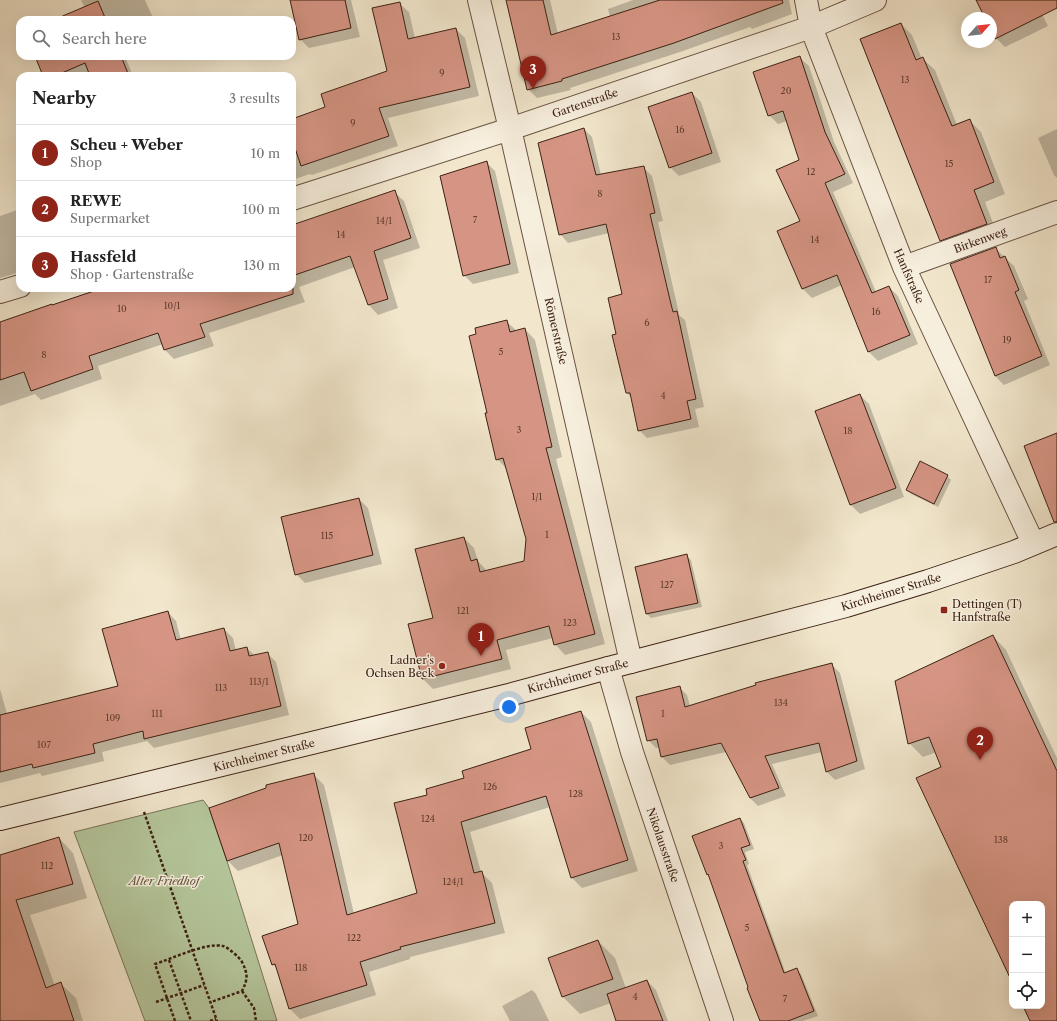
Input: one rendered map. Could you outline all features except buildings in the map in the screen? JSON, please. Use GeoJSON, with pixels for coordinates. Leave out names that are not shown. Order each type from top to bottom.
{"type":"FeatureCollection","features":[{"type":"Feature","properties":{"kind":"street","name":"Römerstraße"},"geometry":{"type":"LineString","coordinates":[[479,0],[510,129],[631,662]]}},
{"type":"Feature","properties":{"kind":"street","name":"Hanfstraße"},"geometry":{"type":"LineString","coordinates":[[806,0],[811,26],[904,267],[1033,544]]}},
{"type":"Feature","properties":{"kind":"street","name":"Gartenstraße"},"geometry":{"type":"LineString","coordinates":[[296,197],[510,129],[811,26],[875,0]]}},
{"type":"Feature","properties":{"kind":"street","name":"Birkenweg"},"geometry":{"type":"LineString","coordinates":[[904,267],[1057,212]]}},
{"type":"Feature","properties":{"kind":"street"},"geometry":{"type":"LineString","coordinates":[[0,292],[16,287]]}},
{"type":"Feature","properties":{"kind":"street","name":"Kirchheimer Straße"},"geometry":{"type":"LineString","coordinates":[[0,819],[510,695],[846,606],[928,581],[1014,552],[1057,534]]}},
{"type":"Feature","properties":{"kind":"street","name":"Nikolausstraße"},"geometry":{"type":"LineString","coordinates":[[608,668],[632,752],[722,1021]]}},
{"type":"Feature","properties":{"kind":"path"},"geometry":{"type":"LineString","coordinates":[[136,787],[217,1020],[210,1021]]}},
{"type":"Feature","properties":{"kind":"path"},"geometry":{"type":"LineString","coordinates":[[175,1021],[155,964],[193,951],[210,947],[224,946],[240,959],[246,970],[247,982],[242,991],[211,1002]]}},
{"type":"Feature","properties":{"kind":"path"},"geometry":{"type":"LineString","coordinates":[[169,960],[191,1021]]}},
{"type":"Feature","properties":{"kind":"path"},"geometry":{"type":"LineString","coordinates":[[156,1002],[204,985]]}},
{"type":"Feature","properties":{"kind":"path"},"geometry":{"type":"LineString","coordinates":[[242,991],[254,1008],[256,1021]]}},
{"type":"Feature","properties":{"kind":"green space","name":"Alter Friedhof"},"geometry":{"type":"Polygon","coordinates":[[[203,800],[209,808],[227,861],[277,1021],[145,1021],[74,832],[203,800]]]}},
{"type":"Feature","properties":{"kind":"place","name":"Hassfeld"},"geometry":{"type":"Point","coordinates":[533,89]}},
{"type":"Feature","properties":{"kind":"place","name":"Dettingen (T) Hanfstraße"},"geometry":{"type":"Point","coordinates":[944,610]}},
{"type":"Feature","properties":{"kind":"place","name":"Scheu + Weber"},"geometry":{"type":"Point","coordinates":[481,656]}},
{"type":"Feature","properties":{"kind":"place","name":"Ladner's Ochsen Beck"},"geometry":{"type":"Point","coordinates":[442,666]}},
{"type":"Feature","properties":{"kind":"place","name":"REWE"},"geometry":{"type":"Point","coordinates":[980,760]}}]}
